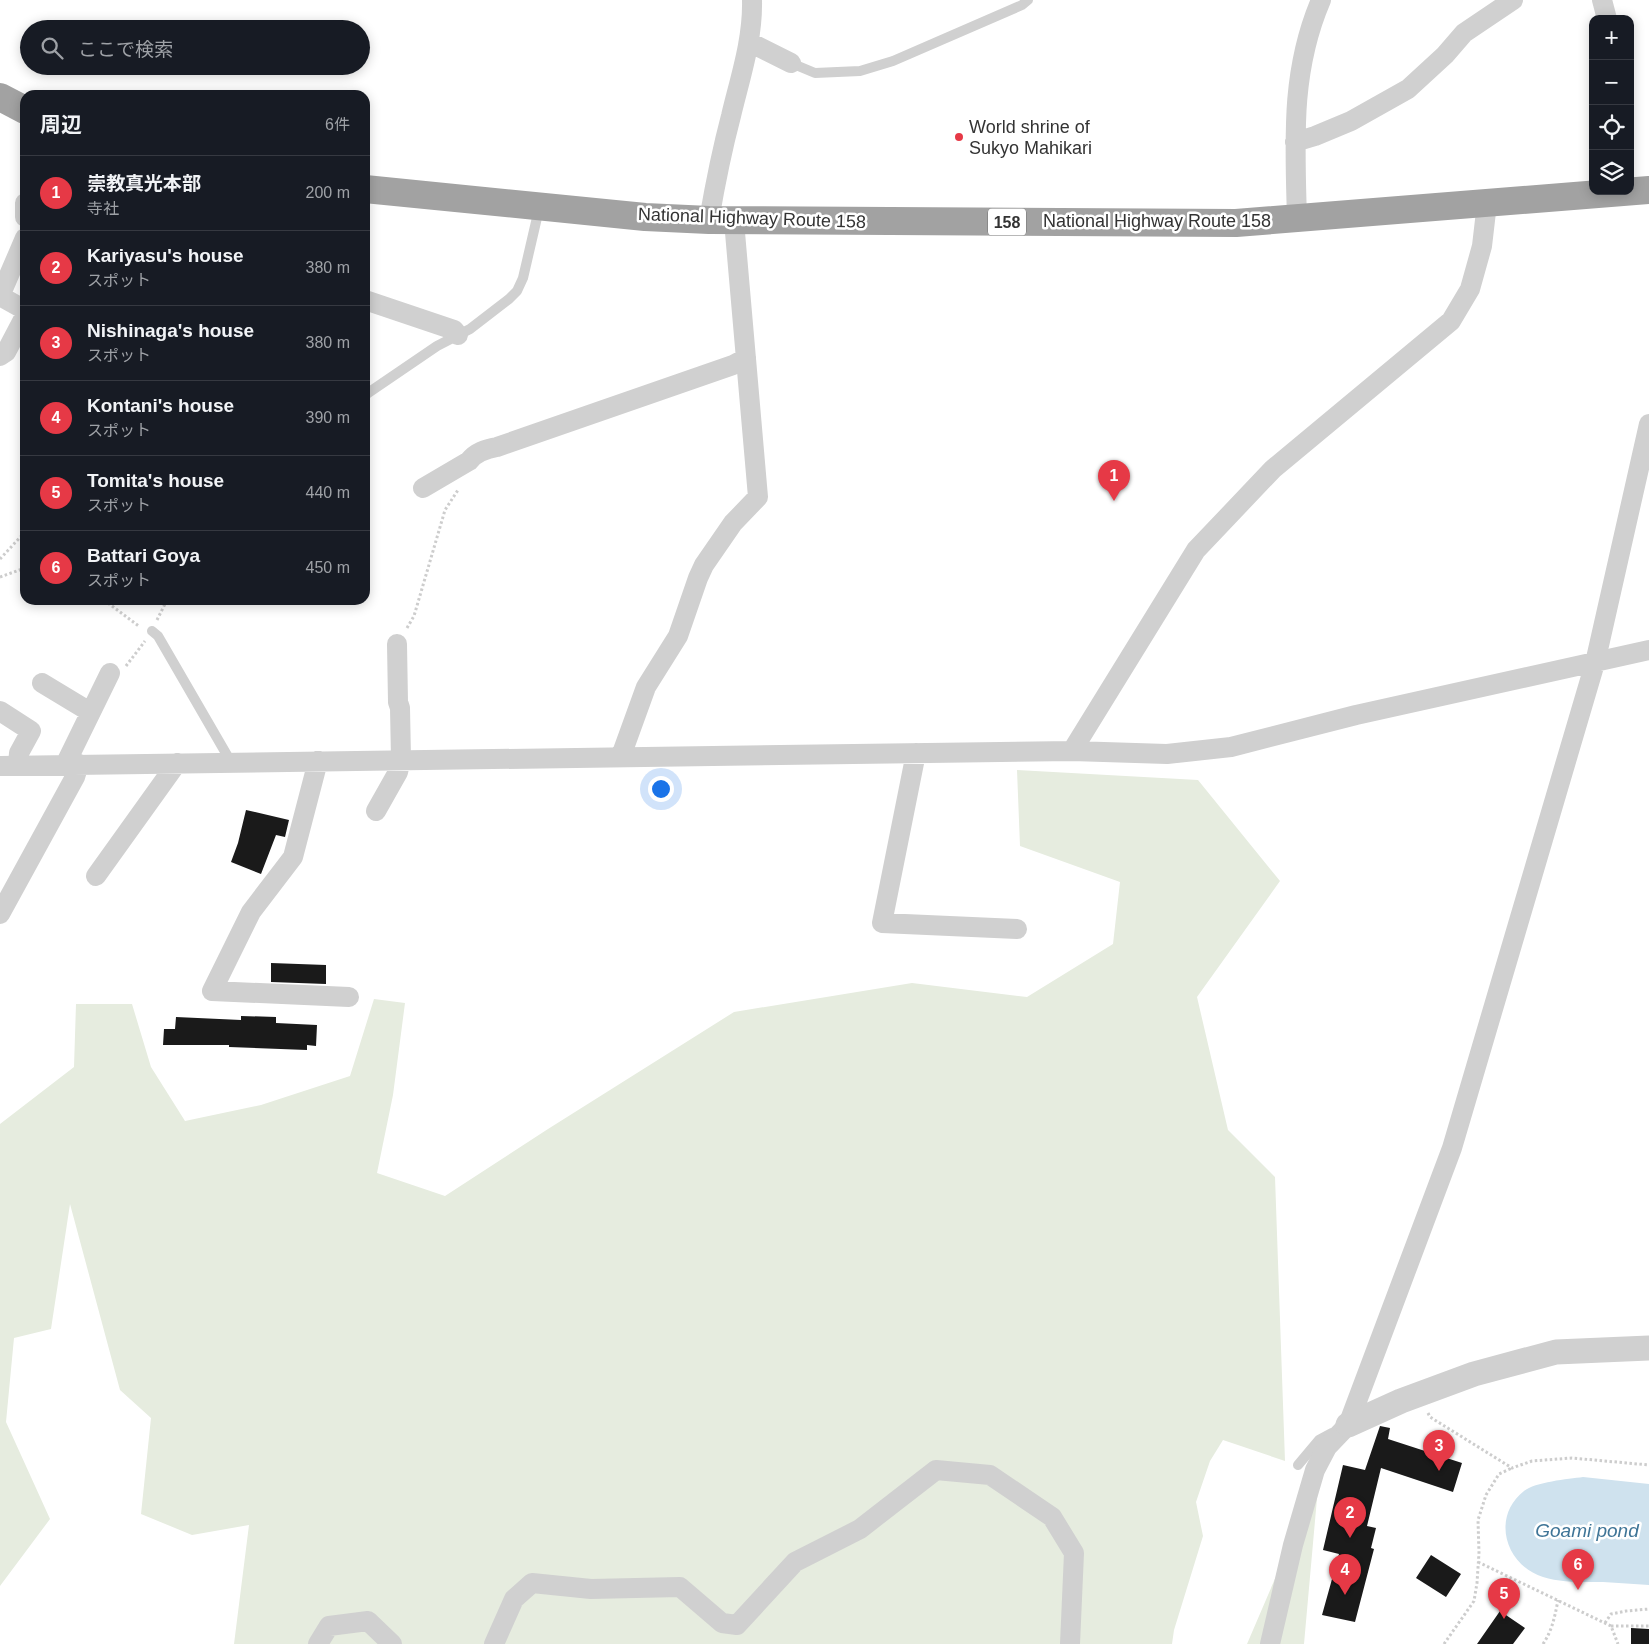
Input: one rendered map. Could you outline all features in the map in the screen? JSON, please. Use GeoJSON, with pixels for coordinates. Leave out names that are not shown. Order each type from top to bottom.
{"type":"FeatureCollection","features":[{"type":"Feature","properties":{"kind":"highway"},"geometry":{"type":"LineString","coordinates":[[0,96],[20,107]]}},
{"type":"Feature","properties":{"kind":"highway","name":"National Highway Route 158"},"geometry":{"type":"LineString","coordinates":[[370,189],[645,217],[722,221],[1236,223],[1649,190]]}},
{"type":"Feature","properties":{"kind":"street"},"geometry":{"type":"LineString","coordinates":[[621,756],[646,687],[678,636],[704,565],[733,523],[758,497],[746,358],[722,221],[719,161],[749,42],[752,0]]}},
{"type":"Feature","properties":{"kind":"street"},"geometry":{"type":"LineString","coordinates":[[1297,219],[1296,104],[1302,57],[1321,0]]}},
{"type":"Feature","properties":{"kind":"street"},"geometry":{"type":"LineString","coordinates":[[1295,142],[1351,121],[1408,89],[1445,55],[1464,33],[1513,0]]}},
{"type":"Feature","properties":{"kind":"street"},"geometry":{"type":"LineString","coordinates":[[1602,0],[1606,15]]}},
{"type":"Feature","properties":{"kind":"street"},"geometry":{"type":"LineString","coordinates":[[749,42],[791,64]]}},
{"type":"Feature","properties":{"kind":"street"},"geometry":{"type":"LineString","coordinates":[[1072,751],[1196,550],[1273,469],[1451,321],[1470,289],[1482,246],[1486,203]]}},
{"type":"Feature","properties":{"kind":"street"},"geometry":{"type":"LineString","coordinates":[[20,250],[0,296],[20,307]]}},
{"type":"Feature","properties":{"kind":"street"},"geometry":{"type":"LineString","coordinates":[[370,302],[454,330],[458,335]]}},
{"type":"Feature","properties":{"kind":"street"},"geometry":{"type":"LineString","coordinates":[[0,356],[6,352],[20,325]]}},
{"type":"Feature","properties":{"kind":"street"},"geometry":{"type":"LineString","coordinates":[[423,488],[486,449],[497,447],[733,365],[746,358]]}},
{"type":"Feature","properties":{"kind":"street"},"geometry":{"type":"LineString","coordinates":[[1348,1425],[1452,1148],[1595,663],[1649,424]]}},
{"type":"Feature","properties":{"kind":"street"},"geometry":{"type":"LineString","coordinates":[[376,811],[398,772],[401,759],[397,644]]}},
{"type":"Feature","properties":{"kind":"street"},"geometry":{"type":"LineString","coordinates":[[9,766],[318,760],[1072,751],[1166,754],[1231,747],[1356,715],[1649,650]]}},
{"type":"Feature","properties":{"kind":"street"},"geometry":{"type":"LineString","coordinates":[[0,914],[75,777],[72,765],[90,712],[110,673]]}},
{"type":"Feature","properties":{"kind":"street"},"geometry":{"type":"LineString","coordinates":[[42,683],[90,712]]}},
{"type":"Feature","properties":{"kind":"street"},"geometry":{"type":"LineString","coordinates":[[0,711],[31,731],[19,753],[9,766]]}},
{"type":"Feature","properties":{"kind":"street"},"geometry":{"type":"LineString","coordinates":[[916,753],[882,923],[1017,929]]}},
{"type":"Feature","properties":{"kind":"street"},"geometry":{"type":"LineString","coordinates":[[318,760],[293,857],[250,912],[212,991],[349,997]]}},
{"type":"Feature","properties":{"kind":"street"},"geometry":{"type":"LineString","coordinates":[[96,876],[177,763]]}},
{"type":"Feature","properties":{"kind":"street"},"geometry":{"type":"LineString","coordinates":[[1270,1644],[1293,1545],[1315,1470],[1327,1447],[1348,1425],[1418,1394],[1474,1374],[1556,1352],[1649,1348]]}},
{"type":"Feature","properties":{"kind":"street"},"geometry":{"type":"LineString","coordinates":[[494,1644],[514,1599],[532,1583],[591,1589],[680,1587],[722,1623],[737,1625],[795,1562],[860,1529],[936,1470],[990,1475],[1052,1517],[1074,1553],[1070,1644]]}},
{"type":"Feature","properties":{"kind":"street"},"geometry":{"type":"LineString","coordinates":[[318,1644],[329,1626],[368,1621],[392,1644]]}},
{"type":"Feature","properties":{"kind":"lane"},"geometry":{"type":"LineString","coordinates":[[791,64],[815,73],[860,71],[893,61],[1022,5],[1028,0]]}},
{"type":"Feature","properties":{"kind":"lane"},"geometry":{"type":"LineString","coordinates":[[370,392],[437,346],[470,329],[518,291],[523,278],[540,206]]}},
{"type":"Feature","properties":{"kind":"lane"},"geometry":{"type":"LineString","coordinates":[[148,631],[158,636],[231,762]]}},
{"type":"Feature","properties":{"kind":"lane"},"geometry":{"type":"LineString","coordinates":[[1298,1465],[1319,1440],[1348,1425]]}},
{"type":"Feature","properties":{"kind":"path"},"geometry":{"type":"LineString","coordinates":[[397,644],[414,616],[445,510],[461,486]]}},
{"type":"Feature","properties":{"kind":"path"},"geometry":{"type":"LineString","coordinates":[[0,559],[20,537]]}},
{"type":"Feature","properties":{"kind":"path"},"geometry":{"type":"LineString","coordinates":[[0,577],[20,570]]}},
{"type":"Feature","properties":{"kind":"path"},"geometry":{"type":"LineString","coordinates":[[111,605],[148,631]]}},
{"type":"Feature","properties":{"kind":"path"},"geometry":{"type":"LineString","coordinates":[[1418,1394],[1430,1417],[1512,1468]]}},
{"type":"Feature","properties":{"kind":"path"},"geometry":{"type":"LineString","coordinates":[[1442,1644],[1474,1601],[1478,1562],[1478,1520],[1486,1495],[1499,1474],[1532,1461],[1572,1458],[1649,1466]]}},
{"type":"Feature","properties":{"kind":"path"},"geometry":{"type":"LineString","coordinates":[[1478,1562],[1612,1626],[1649,1626]]}},
{"type":"Feature","properties":{"kind":"path"},"geometry":{"type":"LineString","coordinates":[[1543,1644],[1551,1629],[1558,1600]]}},
{"type":"Feature","properties":{"kind":"path"},"geometry":{"type":"LineString","coordinates":[[1605,1623],[1611,1614],[1649,1609]]}},
{"type":"Feature","properties":{"kind":"path"},"geometry":{"type":"LineString","coordinates":[[1612,1626],[1618,1644]]}},
{"type":"Feature","properties":{"kind":"shaded area"},"geometry":{"type":"Polygon","coordinates":[[[1017,770],[1198,780],[1280,881],[1197,997],[1228,1130],[1275,1177],[1285,1461],[1223,1440],[1210,1461],[1196,1502],[1203,1536],[1174,1630],[1172,1644],[234,1644],[249,1525],[192,1535],[141,1514],[151,1418],[120,1390],[70,1204],[51,1329],[14,1338],[6,1422],[50,1519],[0,1586],[0,1124],[74,1067],[76,1004],[132,1004],[151,1067],[185,1121],[261,1105],[350,1076],[374,999],[405,1003],[393,1095],[377,1173],[445,1196],[734,1012],[912,983],[1027,997],[1113,944],[1120,882],[1020,846],[1017,770]]]}},
{"type":"Feature","properties":{"kind":"shaded area"},"geometry":{"type":"Polygon","coordinates":[[[1319,1476],[1304,1644],[1247,1644],[1319,1476]]]}},
{"type":"Feature","properties":{"kind":"water","name":"Goami pond"},"geometry":{"type":"Polygon","coordinates":[[[1583,1477],[1649,1484],[1649,1585],[1573,1582],[1550,1579],[1530,1571],[1519,1562],[1512,1551],[1507,1539],[1505,1526],[1514,1502],[1524,1491],[1544,1483],[1583,1477]]]}},
{"type":"Feature","properties":{"kind":"building"},"geometry":{"type":"Polygon","coordinates":[[[246,810],[289,820],[285,837],[276,835],[261,874],[231,862],[246,810]]]}},
{"type":"Feature","properties":{"kind":"building"},"geometry":{"type":"Polygon","coordinates":[[[271,963],[326,965],[326,984],[271,982],[271,963]]]}},
{"type":"Feature","properties":{"kind":"building"},"geometry":{"type":"Polygon","coordinates":[[[241,1016],[276,1017],[276,1023],[317,1025],[316,1046],[307,1045],[307,1050],[229,1047],[229,1045],[163,1045],[164,1029],[175,1029],[176,1017],[241,1020],[241,1016]]]}},
{"type":"Feature","properties":{"kind":"building"},"geometry":{"type":"Polygon","coordinates":[[[1380,1426],[1390,1428],[1388,1439],[1462,1463],[1453,1492],[1381,1468],[1367,1526],[1376,1528],[1371,1548],[1374,1549],[1355,1622],[1322,1615],[1339,1554],[1323,1550],[1343,1465],[1365,1470],[1380,1426]]]}},
{"type":"Feature","properties":{"kind":"building"},"geometry":{"type":"Polygon","coordinates":[[[1431,1555],[1461,1574],[1446,1597],[1416,1578],[1431,1555]]]}},
{"type":"Feature","properties":{"kind":"building"},"geometry":{"type":"Polygon","coordinates":[[[1500,1611],[1525,1628],[1513,1644],[1477,1644],[1500,1611]]]}},
{"type":"Feature","properties":{"kind":"building"},"geometry":{"type":"Polygon","coordinates":[[[1631,1628],[1649,1629],[1649,1644],[1631,1644],[1631,1628]]]}},
{"type":"Feature","properties":{"kind":"place","name":"World shrine of Sukyo Mahikari"},"geometry":{"type":"Point","coordinates":[959,137]}},
{"type":"Feature","properties":{"kind":"place","name":"崇教真光本部"},"geometry":{"type":"Point","coordinates":[1114,501]}},
{"type":"Feature","properties":{"kind":"place","name":"Nishinaga's house"},"geometry":{"type":"Point","coordinates":[1439,1471]}},
{"type":"Feature","properties":{"kind":"place","name":"Kariyasu's house"},"geometry":{"type":"Point","coordinates":[1350,1538]}},
{"type":"Feature","properties":{"kind":"place","name":"Battari Goya"},"geometry":{"type":"Point","coordinates":[1578,1590]}},
{"type":"Feature","properties":{"kind":"place","name":"Kontani's house"},"geometry":{"type":"Point","coordinates":[1345,1595]}},
{"type":"Feature","properties":{"kind":"place","name":"Tomita's house"},"geometry":{"type":"Point","coordinates":[1504,1619]}}]}
